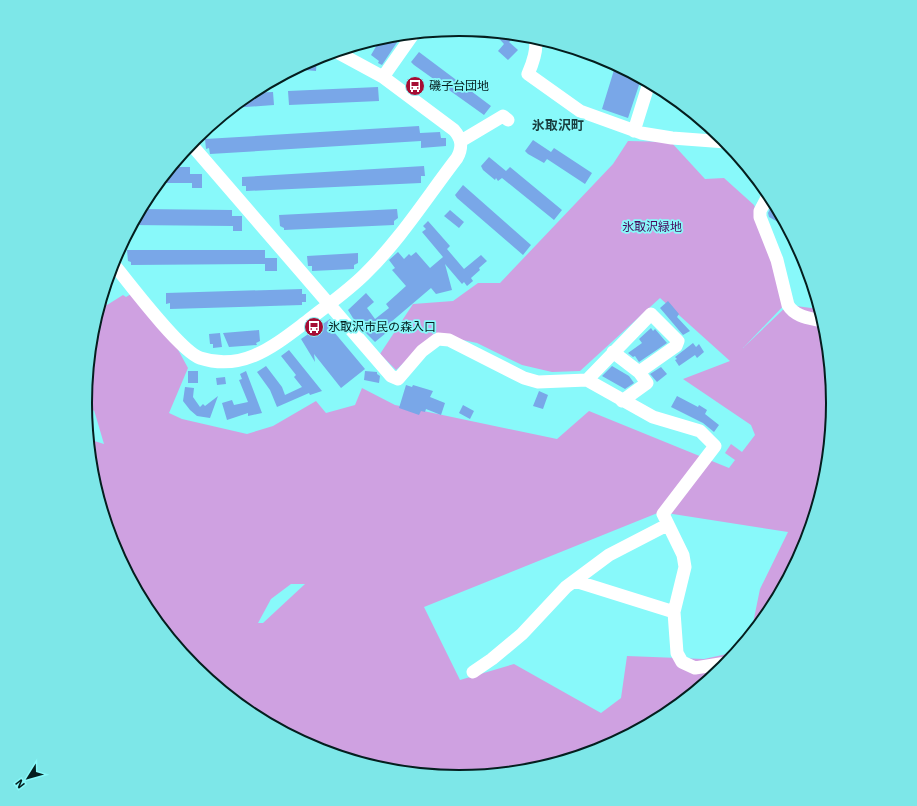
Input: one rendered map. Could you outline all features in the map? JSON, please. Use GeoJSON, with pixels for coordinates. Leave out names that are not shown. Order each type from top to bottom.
{"type":"FeatureCollection","features":[{"type":"Feature","properties":{"kind":"street"},"geometry":{"type":"LineString","coordinates":[[383,77],[410,39]]}},
{"type":"Feature","properties":{"kind":"street"},"geometry":{"type":"LineString","coordinates":[[535,44],[528,74],[580,111],[634,131],[672,138],[716,141]]}},
{"type":"Feature","properties":{"kind":"street"},"geometry":{"type":"LineString","coordinates":[[117,268],[166,328],[188,350],[199,357],[222,362],[259,355],[279,342],[365,274],[393,244],[456,158],[460,151],[461,141],[454,130],[383,77],[341,55]]}},
{"type":"Feature","properties":{"kind":"street"},"geometry":{"type":"LineString","coordinates":[[634,131],[647,88]]}},
{"type":"Feature","properties":{"kind":"street"},"geometry":{"type":"LineString","coordinates":[[461,141],[503,116],[508,120]]}},
{"type":"Feature","properties":{"kind":"street"},"geometry":{"type":"LineString","coordinates":[[194,148],[392,376],[398,379],[422,351],[438,339],[449,340],[524,378],[538,382],[586,380],[653,417],[700,431],[715,446],[663,514],[667,525],[683,555],[686,567],[674,612],[677,653],[682,662],[695,668],[716,665]]}},
{"type":"Feature","properties":{"kind":"street"},"geometry":{"type":"LineString","coordinates":[[765,201],[760,211],[760,217],[778,260],[788,305],[791,310],[796,313],[815,318]]}},
{"type":"Feature","properties":{"kind":"street"},"geometry":{"type":"LineString","coordinates":[[586,380],[651,314],[678,341],[676,346],[639,372]]}},
{"type":"Feature","properties":{"kind":"street"},"geometry":{"type":"LineString","coordinates":[[613,352],[639,372],[647,383],[622,401]]}},
{"type":"Feature","properties":{"kind":"street"},"geometry":{"type":"LineString","coordinates":[[473,672],[492,659],[522,634],[566,587],[609,556],[667,525]]}},
{"type":"Feature","properties":{"kind":"street"},"geometry":{"type":"LineString","coordinates":[[575,581],[674,612]]}},
{"type":"Feature","properties":{"kind":"green space","name":"氷取沢緑地"},"geometry":{"type":"Polygon","coordinates":[[[628,141],[671,142],[705,179],[724,178],[754,205],[790,299],[743,348],[788,305],[813,308],[822,355],[826,403],[825,427],[818,475],[806,521],[788,565],[764,607],[753,621],[760,589],[788,532],[660,512],[424,607],[460,680],[514,664],[601,713],[621,698],[627,656],[704,659],[726,654],[718,663],[682,694],[642,721],[621,732],[576,751],[530,763],[483,769],[458,770],[411,767],[387,763],[341,751],[296,732],[275,721],[235,694],[217,679],[199,663],[167,626],[153,607],[129,565],[119,543],[104,498],[94,441],[104,444],[94,410],[92,412],[92,379],[99,331],[105,304],[107,305],[123,295],[126,297],[131,294],[176,346],[188,368],[169,413],[182,419],[247,434],[273,426],[316,401],[326,413],[355,405],[362,388],[395,405],[557,439],[589,411],[729,468],[735,460],[725,453],[731,444],[742,452],[755,435],[751,425],[683,379],[730,361],[660,298],[580,371],[552,372],[522,365],[477,343],[435,334],[396,370],[380,354],[413,304],[453,301],[478,283],[500,283],[613,164],[628,141]],[[291,584],[271,599],[258,623],[263,623],[305,584],[291,584]]]}},
{"type":"Feature","properties":{"kind":"building"},"geometry":{"type":"Polygon","coordinates":[[[499,38],[511,40],[509,42],[518,50],[508,60],[498,51],[504,44],[499,38]]]}},
{"type":"Feature","properties":{"kind":"building"},"geometry":{"type":"Polygon","coordinates":[[[398,41],[382,65],[378,63],[379,61],[371,55],[376,46],[398,41]]]}},
{"type":"Feature","properties":{"kind":"building"},"geometry":{"type":"Polygon","coordinates":[[[419,52],[491,106],[484,115],[414,65],[411,62],[419,52]]]}},
{"type":"Feature","properties":{"kind":"building"},"geometry":{"type":"Polygon","coordinates":[[[316,65],[316,71],[305,70],[316,65]]]}},
{"type":"Feature","properties":{"kind":"building"},"geometry":{"type":"Polygon","coordinates":[[[614,71],[639,84],[628,118],[602,109],[614,71]]]}},
{"type":"Feature","properties":{"kind":"building"},"geometry":{"type":"Polygon","coordinates":[[[378,87],[379,101],[289,105],[288,91],[378,87]]]}},
{"type":"Feature","properties":{"kind":"building"},"geometry":{"type":"Polygon","coordinates":[[[264,92],[273,92],[274,105],[242,107],[255,98],[264,92]]]}},
{"type":"Feature","properties":{"kind":"building"},"geometry":{"type":"Polygon","coordinates":[[[419,126],[420,133],[440,132],[441,138],[446,138],[446,146],[421,148],[421,141],[210,154],[209,148],[206,149],[205,139],[419,126]]]}},
{"type":"Feature","properties":{"kind":"building"},"geometry":{"type":"Polygon","coordinates":[[[533,140],[551,152],[554,148],[592,173],[585,184],[547,159],[544,163],[528,154],[525,151],[533,140]]]}},
{"type":"Feature","properties":{"kind":"building"},"geometry":{"type":"Polygon","coordinates":[[[489,157],[506,171],[510,167],[562,210],[554,220],[502,178],[498,181],[496,178],[495,180],[483,170],[481,166],[489,157]]]}},
{"type":"Feature","properties":{"kind":"building"},"geometry":{"type":"Polygon","coordinates":[[[424,166],[425,176],[421,176],[421,183],[246,191],[246,186],[242,186],[242,177],[424,166]]]}},
{"type":"Feature","properties":{"kind":"building"},"geometry":{"type":"Polygon","coordinates":[[[178,167],[190,167],[190,174],[202,174],[202,188],[192,188],[192,183],[165,183],[178,167]]]}},
{"type":"Feature","properties":{"kind":"building"},"geometry":{"type":"Polygon","coordinates":[[[463,185],[531,245],[523,255],[457,198],[455,195],[463,185]]]}},
{"type":"Feature","properties":{"kind":"building"},"geometry":{"type":"Polygon","coordinates":[[[147,209],[232,210],[232,216],[242,216],[242,231],[233,231],[233,226],[138,225],[147,209]]]}},
{"type":"Feature","properties":{"kind":"building"},"geometry":{"type":"Polygon","coordinates":[[[397,209],[398,218],[394,221],[394,225],[284,230],[284,228],[280,226],[279,215],[397,209]]]}},
{"type":"Feature","properties":{"kind":"building"},"geometry":{"type":"Polygon","coordinates":[[[770,209],[777,221],[769,217],[768,213],[770,209]]]}},
{"type":"Feature","properties":{"kind":"building"},"geometry":{"type":"Polygon","coordinates":[[[450,210],[464,222],[459,228],[444,216],[450,210]]]}},
{"type":"Feature","properties":{"kind":"building"},"geometry":{"type":"Polygon","coordinates":[[[428,221],[450,246],[447,249],[464,269],[481,255],[487,261],[471,278],[473,281],[467,286],[464,282],[462,284],[445,264],[452,290],[436,294],[431,288],[391,322],[392,328],[375,342],[356,323],[348,310],[366,293],[374,302],[367,308],[375,319],[389,308],[386,304],[406,286],[392,270],[395,268],[389,260],[398,252],[404,259],[409,254],[411,256],[416,252],[430,268],[443,257],[422,232],[426,229],[423,226],[428,221]]]}},
{"type":"Feature","properties":{"kind":"building"},"geometry":{"type":"Polygon","coordinates":[[[127,250],[265,250],[265,264],[131,265],[131,262],[128,261],[127,250]]]}},
{"type":"Feature","properties":{"kind":"building"},"geometry":{"type":"Polygon","coordinates":[[[358,253],[358,263],[354,265],[354,269],[312,271],[312,266],[308,266],[307,256],[358,253]]]}},
{"type":"Feature","properties":{"kind":"building"},"geometry":{"type":"Polygon","coordinates":[[[265,258],[277,258],[277,271],[265,271],[265,258]]]}},
{"type":"Feature","properties":{"kind":"building"},"geometry":{"type":"Polygon","coordinates":[[[302,289],[302,294],[306,294],[306,302],[302,302],[302,305],[170,309],[170,303],[166,304],[166,293],[302,289]]]}},
{"type":"Feature","properties":{"kind":"building"},"geometry":{"type":"Polygon","coordinates":[[[668,301],[679,314],[677,317],[690,331],[683,335],[660,308],[668,301]]]}},
{"type":"Feature","properties":{"kind":"building"},"geometry":{"type":"Polygon","coordinates":[[[330,319],[337,329],[334,332],[365,369],[341,388],[314,354],[315,362],[301,339],[330,319]]]}},
{"type":"Feature","properties":{"kind":"building"},"geometry":{"type":"Polygon","coordinates":[[[651,328],[653,331],[655,329],[667,343],[639,362],[635,356],[633,357],[628,353],[642,343],[639,339],[651,328]]]}},
{"type":"Feature","properties":{"kind":"building"},"geometry":{"type":"Polygon","coordinates":[[[259,330],[260,341],[256,343],[257,345],[229,347],[223,333],[259,330]]]}},
{"type":"Feature","properties":{"kind":"building"},"geometry":{"type":"Polygon","coordinates":[[[220,333],[222,347],[213,348],[213,344],[210,344],[209,334],[220,333]]]}},
{"type":"Feature","properties":{"kind":"building"},"geometry":{"type":"Polygon","coordinates":[[[693,343],[696,347],[699,344],[704,352],[697,358],[695,355],[679,366],[675,360],[677,359],[675,357],[693,343]]]}},
{"type":"Feature","properties":{"kind":"building"},"geometry":{"type":"Polygon","coordinates":[[[289,350],[322,391],[310,395],[309,393],[277,407],[270,390],[257,372],[266,366],[282,387],[285,395],[302,387],[294,377],[296,375],[281,356],[289,350]]]}},
{"type":"Feature","properties":{"kind":"building"},"geometry":{"type":"Polygon","coordinates":[[[612,366],[629,376],[634,383],[625,389],[602,376],[612,366]]]}},
{"type":"Feature","properties":{"kind":"building"},"geometry":{"type":"Polygon","coordinates":[[[661,367],[667,374],[657,382],[650,374],[661,367]]]}},
{"type":"Feature","properties":{"kind":"building"},"geometry":{"type":"Polygon","coordinates":[[[188,371],[198,371],[198,383],[188,383],[188,371]]]}},
{"type":"Feature","properties":{"kind":"building"},"geometry":{"type":"Polygon","coordinates":[[[246,371],[262,413],[248,416],[248,413],[227,420],[222,403],[232,400],[234,405],[248,402],[239,380],[242,379],[240,374],[246,371]]]}},
{"type":"Feature","properties":{"kind":"building"},"geometry":{"type":"Polygon","coordinates":[[[365,371],[377,372],[380,376],[379,383],[364,380],[365,371]]]}},
{"type":"Feature","properties":{"kind":"building"},"geometry":{"type":"Polygon","coordinates":[[[225,377],[226,384],[217,385],[216,378],[225,377]]]}},
{"type":"Feature","properties":{"kind":"building"},"geometry":{"type":"Polygon","coordinates":[[[406,385],[412,387],[413,385],[433,391],[430,397],[445,403],[441,415],[426,409],[425,412],[421,411],[419,415],[399,408],[406,385]]]}},
{"type":"Feature","properties":{"kind":"building"},"geometry":{"type":"Polygon","coordinates":[[[185,387],[194,388],[193,397],[200,407],[203,404],[205,406],[218,396],[210,418],[197,416],[190,410],[183,401],[185,387]]]}},
{"type":"Feature","properties":{"kind":"building"},"geometry":{"type":"Polygon","coordinates":[[[539,391],[548,395],[543,409],[533,406],[539,391]]]}},
{"type":"Feature","properties":{"kind":"building"},"geometry":{"type":"Polygon","coordinates":[[[677,396],[707,410],[705,414],[719,425],[714,432],[703,423],[671,407],[677,396]]]}},
{"type":"Feature","properties":{"kind":"building"},"geometry":{"type":"Polygon","coordinates":[[[463,405],[474,411],[470,419],[459,413],[463,405]]]}},
{"type":"Feature","properties":{"kind":"place","name":"磯子台団地"},"geometry":{"type":"Point","coordinates":[415,86]}},
{"type":"Feature","properties":{"kind":"place","name":"氷取沢市民の森入口"},"geometry":{"type":"Point","coordinates":[314,327]}},
{"type":"Feature","properties":{"kind":"district","name":"氷取沢町"},"geometry":{"type":"Point","coordinates":[558,125]}}]}
